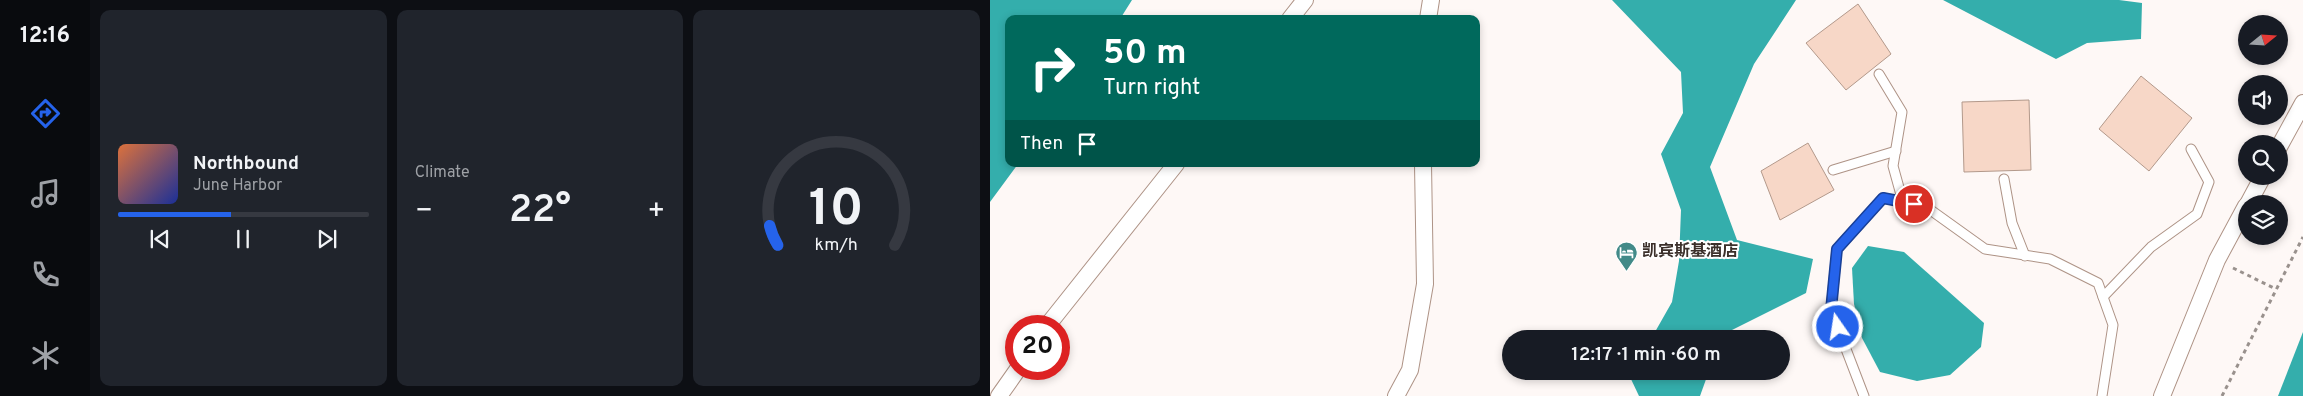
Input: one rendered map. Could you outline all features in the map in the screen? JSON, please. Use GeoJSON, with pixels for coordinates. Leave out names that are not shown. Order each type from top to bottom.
{"type":"FeatureCollection","features":[{"type":"Feature","properties":{"kind":"street"},"geometry":{"type":"LineString","coordinates":[[1293,15],[1305,0]]}},
{"type":"Feature","properties":{"kind":"street"},"geometry":{"type":"LineString","coordinates":[[1429,15],[1431,0]]}},
{"type":"Feature","properties":{"kind":"street"},"geometry":{"type":"LineString","coordinates":[[2286,135],[2303,103]]}},
{"type":"Feature","properties":{"kind":"street"},"geometry":{"type":"LineString","coordinates":[[1056,315],[1174,167]]}},
{"type":"Feature","properties":{"kind":"street"},"geometry":{"type":"LineString","coordinates":[[1396,396],[1410,370],[1426,284],[1423,167]]}},
{"type":"Feature","properties":{"kind":"street"},"geometry":{"type":"LineString","coordinates":[[2162,396],[2216,260],[2238,221]]}},
{"type":"Feature","properties":{"kind":"street"},"geometry":{"type":"LineString","coordinates":[[1000,396],[1011,380]]}},
{"type":"Feature","properties":{"kind":"lane"},"geometry":{"type":"LineString","coordinates":[[1879,74],[1902,112],[1893,166],[1903,202]]}},
{"type":"Feature","properties":{"kind":"lane"},"geometry":{"type":"LineString","coordinates":[[2103,297],[2151,247],[2197,214],[2209,182],[2191,149]]}},
{"type":"Feature","properties":{"kind":"lane"},"geometry":{"type":"LineString","coordinates":[[1833,170],[1896,151]]}},
{"type":"Feature","properties":{"kind":"lane"},"geometry":{"type":"LineString","coordinates":[[2004,180],[2012,223],[2025,256]]}},
{"type":"Feature","properties":{"kind":"lane"},"geometry":{"type":"LineString","coordinates":[[1864,396],[1831,310],[1837,249],[1883,198],[1925,206],[1984,250],[2050,259],[2098,283],[2113,325],[2102,396]]}},
{"type":"Feature","properties":{"kind":"path"},"geometry":{"type":"LineString","coordinates":[[2222,396],[2303,237]]}},
{"type":"Feature","properties":{"kind":"path"},"geometry":{"type":"LineString","coordinates":[[2216,260],[2276,289]]}},
{"type":"Feature","properties":{"kind":"water"},"geometry":{"type":"Polygon","coordinates":[[[990,0],[1132,0],[1123,15],[1005,15],[1005,167],[1016,167],[990,202],[990,0]]]}},
{"type":"Feature","properties":{"kind":"water"},"geometry":{"type":"Polygon","coordinates":[[[1612,0],[1796,0],[1754,64],[1710,167],[1737,240],[1813,259],[1806,293],[1732,330],[1656,330],[1672,302],[1679,261],[1681,210],[1661,154],[1683,113],[1681,72],[1612,0]]]}},
{"type":"Feature","properties":{"kind":"water"},"geometry":{"type":"Polygon","coordinates":[[[1943,0],[2119,0],[2142,3],[2141,39],[2087,43],[2056,59],[1943,0]]]}},
{"type":"Feature","properties":{"kind":"water"},"geometry":{"type":"Polygon","coordinates":[[[1868,246],[1904,252],[1984,323],[1981,347],[1950,375],[1917,381],[1880,372],[1862,338],[1854,304],[1852,268],[1868,246]]]}},
{"type":"Feature","properties":{"kind":"water"},"geometry":{"type":"Polygon","coordinates":[[[2303,332],[2303,396],[2278,396],[2303,332]]]}},
{"type":"Feature","properties":{"kind":"water"},"geometry":{"type":"Polygon","coordinates":[[[1631,380],[1706,380],[1700,396],[1639,396],[1631,380]]]}},
{"type":"Feature","properties":{"kind":"building"},"geometry":{"type":"Polygon","coordinates":[[[1858,4],[1891,54],[1846,90],[1806,43],[1858,4]]]}},
{"type":"Feature","properties":{"kind":"building"},"geometry":{"type":"Polygon","coordinates":[[[2141,76],[2192,118],[2149,171],[2099,129],[2141,76]]]}},
{"type":"Feature","properties":{"kind":"building"},"geometry":{"type":"Polygon","coordinates":[[[2029,100],[2031,170],[1964,172],[1962,102],[2029,100]]]}},
{"type":"Feature","properties":{"kind":"building"},"geometry":{"type":"Polygon","coordinates":[[[1808,143],[1834,190],[1780,220],[1761,171],[1808,143]]]}},
{"type":"Feature","properties":{"kind":"place","name":"凯宾斯基酒店"},"geometry":{"type":"Point","coordinates":[1626,271]}},
{"type":"Feature","properties":{"kind":"route"},"geometry":{"type":"LineString","coordinates":[[1838,327],[1831,310],[1837,249],[1883,198],[1914,204]]}}]}
